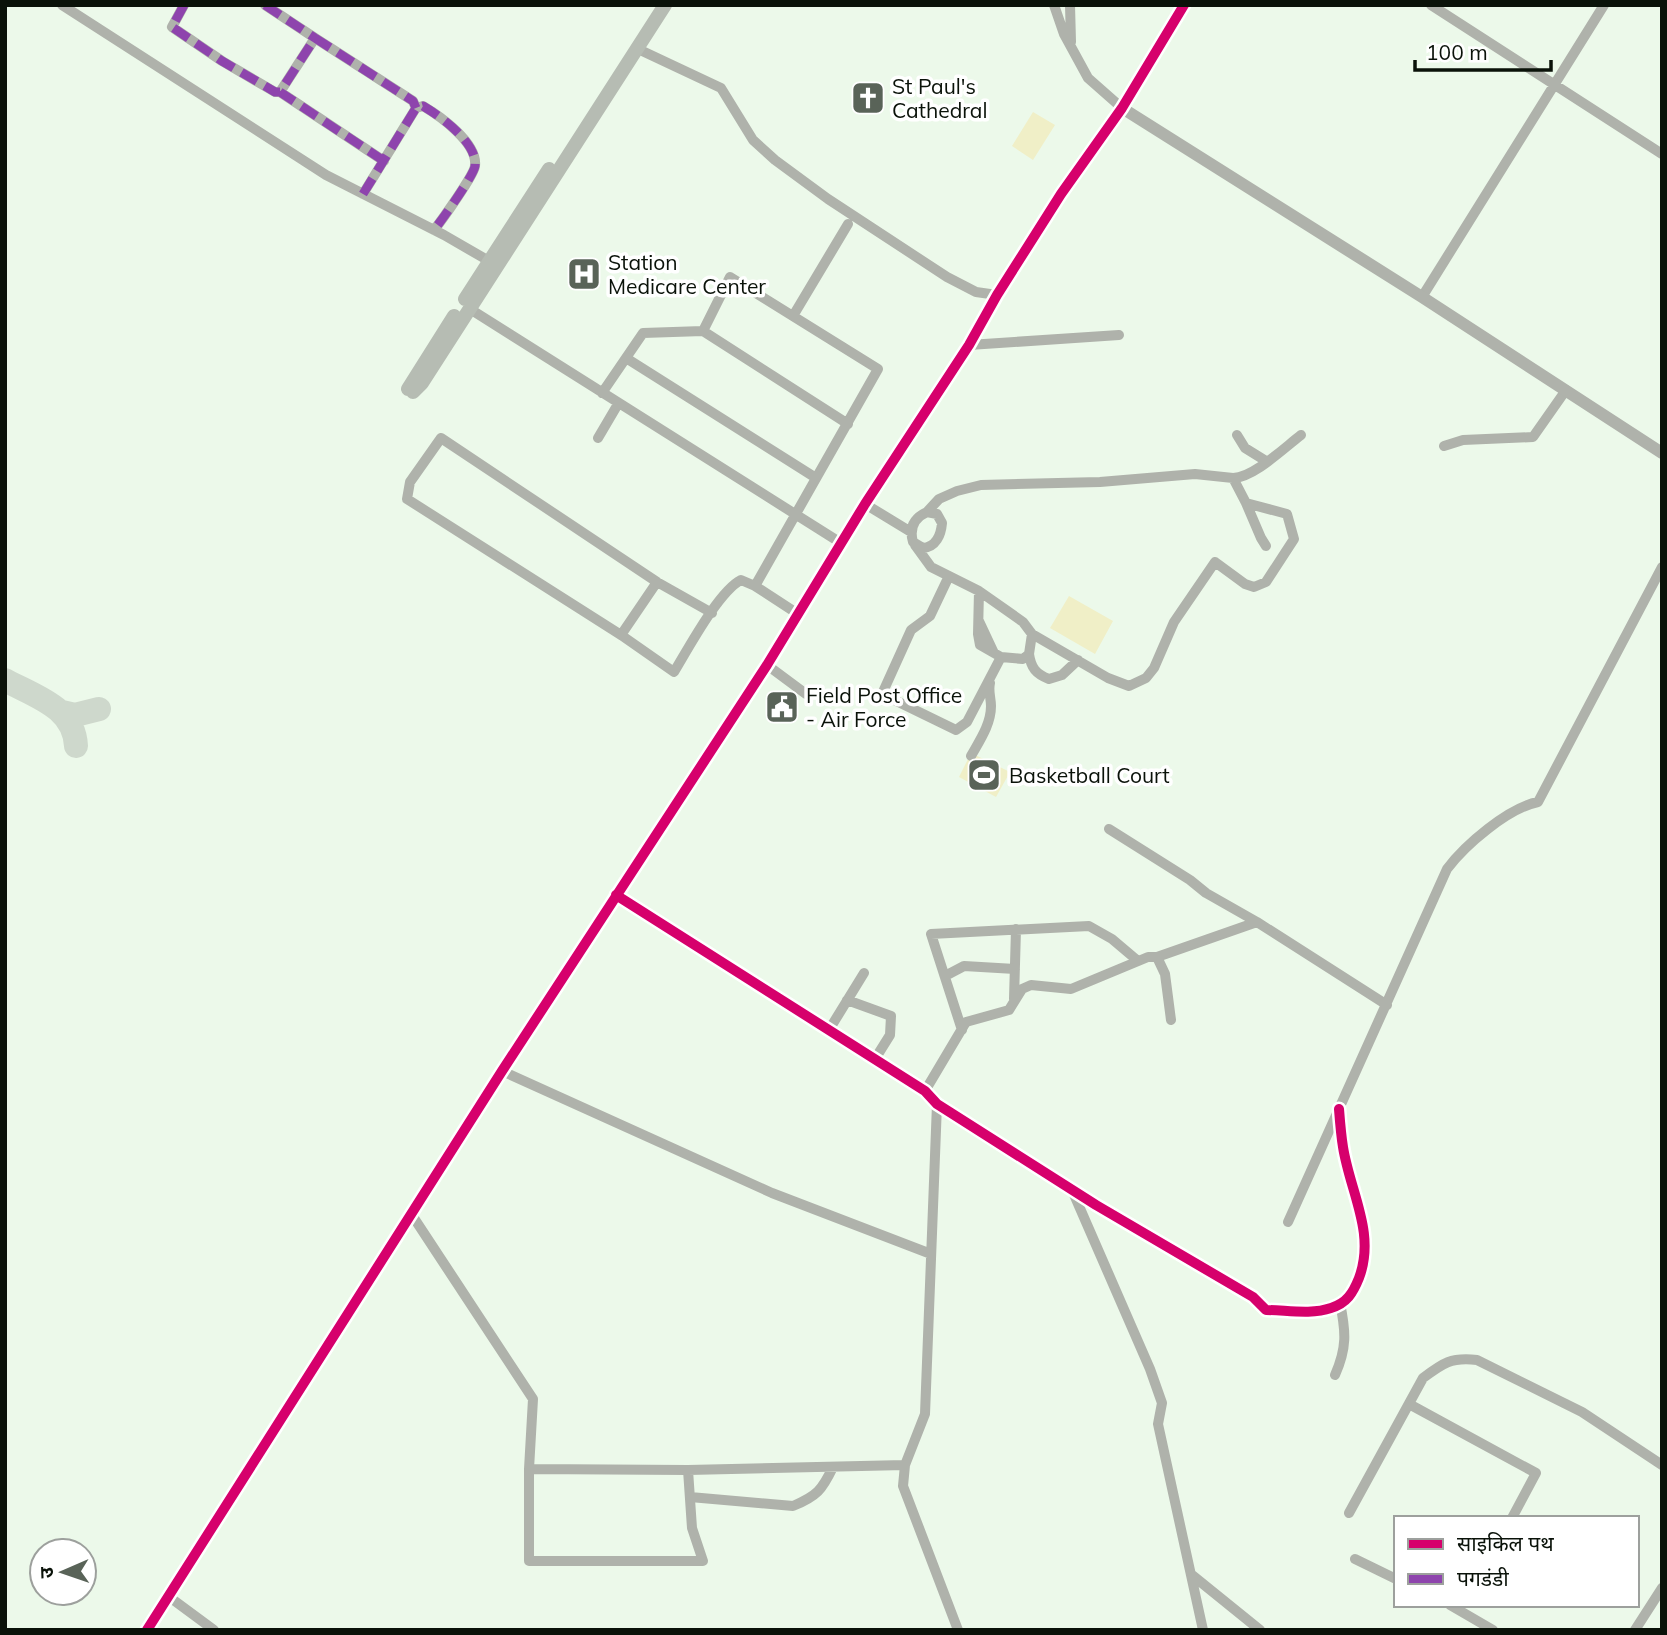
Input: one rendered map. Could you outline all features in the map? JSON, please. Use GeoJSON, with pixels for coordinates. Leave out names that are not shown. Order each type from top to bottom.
{"type":"FeatureCollection","features":[{"type":"Feature","properties":{"kind":"main road"},"geometry":{"type":"LineString","coordinates":[[654,5],[489,261],[410,390],[422,383],[665,5]]}},
{"type":"Feature","properties":{"kind":"street"},"geometry":{"type":"LineString","coordinates":[[62,5],[326,175],[435,230],[489,261]]}},
{"type":"Feature","properties":{"kind":"street"},"geometry":{"type":"LineString","coordinates":[[184,5],[172,27],[233,68],[275,92],[280,92],[384,160]]}},
{"type":"Feature","properties":{"kind":"street"},"geometry":{"type":"LineString","coordinates":[[265,5],[413,101],[416,108]]}},
{"type":"Feature","properties":{"kind":"street"},"geometry":{"type":"LineString","coordinates":[[1054,5],[1064,34],[1088,78],[1122,107],[1662,453]]}},
{"type":"Feature","properties":{"kind":"street"},"geometry":{"type":"LineString","coordinates":[[1070,5],[1072,48]]}},
{"type":"Feature","properties":{"kind":"street"},"geometry":{"type":"LineString","coordinates":[[147,1630],[502,1071],[767,665],[865,504],[969,345],[1060,194],[1122,107],[1185,5]]}},
{"type":"Feature","properties":{"kind":"street"},"geometry":{"type":"LineString","coordinates":[[1431,5],[1662,154]]}},
{"type":"Feature","properties":{"kind":"street"},"geometry":{"type":"LineString","coordinates":[[1422,297],[1604,5]]}},
{"type":"Feature","properties":{"kind":"street"},"geometry":{"type":"LineString","coordinates":[[280,92],[316,38]]}},
{"type":"Feature","properties":{"kind":"street"},"geometry":{"type":"LineString","coordinates":[[638,49],[721,88],[753,140],[828,200],[947,277],[976,292],[997,295]]}},
{"type":"Feature","properties":{"kind":"street"},"geometry":{"type":"LineString","coordinates":[[363,194],[416,108],[423,106],[452,127],[474,154],[475,167],[435,230]]}},
{"type":"Feature","properties":{"kind":"street"},"geometry":{"type":"LineString","coordinates":[[793,316],[848,224]]}},
{"type":"Feature","properties":{"kind":"street"},"geometry":{"type":"LineString","coordinates":[[703,331],[730,277],[878,369],[755,586]]}},
{"type":"Feature","properties":{"kind":"street"},"geometry":{"type":"LineString","coordinates":[[470,309],[841,543]]}},
{"type":"Feature","properties":{"kind":"street"},"geometry":{"type":"LineString","coordinates":[[601,393],[643,333],[703,331],[848,425]]}},
{"type":"Feature","properties":{"kind":"street"},"geometry":{"type":"LineString","coordinates":[[969,345],[1119,335]]}},
{"type":"Feature","properties":{"kind":"street"},"geometry":{"type":"LineString","coordinates":[[626,358],[816,478]]}},
{"type":"Feature","properties":{"kind":"street"},"geometry":{"type":"LineString","coordinates":[[1444,446],[1463,439],[1533,437],[1566,390]]}},
{"type":"Feature","properties":{"kind":"street"},"geometry":{"type":"LineString","coordinates":[[598,438],[618,404]]}},
{"type":"Feature","properties":{"kind":"street"},"geometry":{"type":"LineString","coordinates":[[1237,435],[1245,448],[1266,461]]}},
{"type":"Feature","properties":{"kind":"street"},"geometry":{"type":"LineString","coordinates":[[1246,503],[1287,514],[1294,539],[1266,582],[1254,587],[1245,584],[1215,562],[1174,622],[1154,668],[1146,678],[1129,686],[1108,678],[1032,634],[1023,622],[979,591],[931,567],[915,545],[911,532],[915,520],[939,499],[981,485],[1100,482],[1195,474],[1239,478],[1301,435]]}},
{"type":"Feature","properties":{"kind":"street"},"geometry":{"type":"LineString","coordinates":[[712,613],[657,582],[440,438],[410,482],[407,499],[621,635],[674,672],[712,613],[734,584],[741,580],[798,614]]}},
{"type":"Feature","properties":{"kind":"street"},"geometry":{"type":"LineString","coordinates":[[1233,478],[1266,546]]}},
{"type":"Feature","properties":{"kind":"street"},"geometry":{"type":"LineString","coordinates":[[865,504],[911,532]]}},
{"type":"Feature","properties":{"kind":"street"},"geometry":{"type":"LineString","coordinates":[[915,545],[927,548],[940,534],[941,518],[933,512],[927,512]]}},
{"type":"Feature","properties":{"kind":"street"},"geometry":{"type":"LineString","coordinates":[[1288,1222],[1447,869],[1458,854],[1501,820],[1524,805],[1538,802],[1662,567]]}},
{"type":"Feature","properties":{"kind":"street"},"geometry":{"type":"LineString","coordinates":[[950,576],[930,616],[911,630],[882,694],[956,730],[967,722],[991,676]]}},
{"type":"Feature","properties":{"kind":"street"},"geometry":{"type":"LineString","coordinates":[[621,635],[657,582]]}},
{"type":"Feature","properties":{"kind":"street"},"geometry":{"type":"LineString","coordinates":[[979,591],[980,645],[997,655],[1023,659],[1029,654]]}},
{"type":"Feature","properties":{"kind":"street"},"geometry":{"type":"LineString","coordinates":[[1044,641],[1053,630]]}},
{"type":"Feature","properties":{"kind":"street"},"geometry":{"type":"LineString","coordinates":[[1032,634],[1029,654],[1031,667],[1037,675],[1049,679],[1062,675],[1078,660]]}},
{"type":"Feature","properties":{"kind":"street"},"geometry":{"type":"LineString","coordinates":[[971,756],[987,727],[991,706],[988,692],[997,655]]}},
{"type":"Feature","properties":{"kind":"street"},"geometry":{"type":"LineString","coordinates":[[767,665],[806,694]]}},
{"type":"Feature","properties":{"kind":"street"},"geometry":{"type":"LineString","coordinates":[[970,717],[974,716],[979,724],[988,719]]}},
{"type":"Feature","properties":{"kind":"street"},"geometry":{"type":"LineString","coordinates":[[1109,829],[1206,893],[1257,922],[1387,1005]]}},
{"type":"Feature","properties":{"kind":"street"},"geometry":{"type":"LineString","coordinates":[[616,895],[925,1091],[937,1104],[1072,1190],[1253,1297],[1266,1310],[1305,1311],[1331,1308],[1352,1296],[1367,1251],[1343,1148],[1339,1109]]}},
{"type":"Feature","properties":{"kind":"street"},"geometry":{"type":"LineString","coordinates":[[925,1091],[966,1023],[1009,1010],[1022,989],[1031,985],[1071,989],[1139,961],[1257,922]]}},
{"type":"Feature","properties":{"kind":"street"},"geometry":{"type":"LineString","coordinates":[[962,1030],[931,934],[1089,926],[1112,939],[1139,961]]}},
{"type":"Feature","properties":{"kind":"street"},"geometry":{"type":"LineString","coordinates":[[1014,999],[1016,929]]}},
{"type":"Feature","properties":{"kind":"street"},"geometry":{"type":"LineString","coordinates":[[1157,957],[1165,974],[1171,1020]]}},
{"type":"Feature","properties":{"kind":"street"},"geometry":{"type":"LineString","coordinates":[[945,976],[964,966],[1015,969]]}},
{"type":"Feature","properties":{"kind":"street"},"geometry":{"type":"LineString","coordinates":[[829,1030],[864,973]]}},
{"type":"Feature","properties":{"kind":"street"},"geometry":{"type":"LineString","coordinates":[[847,1000],[891,1016],[890,1035],[875,1059]]}},
{"type":"Feature","properties":{"kind":"street"},"geometry":{"type":"LineString","coordinates":[[502,1071],[772,1193],[932,1254]]}},
{"type":"Feature","properties":{"kind":"street"},"geometry":{"type":"LineString","coordinates":[[937,1104],[925,1414],[905,1465],[903,1486],[958,1630]]}},
{"type":"Feature","properties":{"kind":"street"},"geometry":{"type":"LineString","coordinates":[[1072,1190],[1150,1369],[1162,1403],[1158,1424],[1203,1630]]}},
{"type":"Feature","properties":{"kind":"street"},"geometry":{"type":"LineString","coordinates":[[412,1215],[533,1399],[529,1469],[529,1562],[703,1561],[692,1528],[688,1470]]}},
{"type":"Feature","properties":{"kind":"street"},"geometry":{"type":"LineString","coordinates":[[1335,1375],[1346,1341],[1340,1303]]}},
{"type":"Feature","properties":{"kind":"street"},"geometry":{"type":"LineString","coordinates":[[1349,1513],[1423,1378],[1441,1364],[1457,1358],[1477,1360],[1582,1412],[1662,1465]]}},
{"type":"Feature","properties":{"kind":"street"},"geometry":{"type":"LineString","coordinates":[[1409,1404],[1536,1473],[1513,1516]]}},
{"type":"Feature","properties":{"kind":"street"},"geometry":{"type":"LineString","coordinates":[[529,1469],[688,1470],[905,1465]]}},
{"type":"Feature","properties":{"kind":"street"},"geometry":{"type":"LineString","coordinates":[[691,1497],[793,1506],[823,1488],[833,1466]]}},
{"type":"Feature","properties":{"kind":"street"},"geometry":{"type":"LineString","coordinates":[[1355,1559],[1394,1578]]}},
{"type":"Feature","properties":{"kind":"street"},"geometry":{"type":"LineString","coordinates":[[1192,1575],[1260,1630]]}},
{"type":"Feature","properties":{"kind":"street"},"geometry":{"type":"LineString","coordinates":[[1635,1630],[1662,1588]]}},
{"type":"Feature","properties":{"kind":"street"},"geometry":{"type":"LineString","coordinates":[[168,1596],[214,1630]]}},
{"type":"Feature","properties":{"kind":"street"},"geometry":{"type":"LineString","coordinates":[[1466,1609],[1493,1630]]}},
{"type":"Feature","properties":{"kind":"green space"},"geometry":{"type":"Polygon","coordinates":[[[1033,112],[1055,125],[1033,160],[1012,146],[1033,112]]]}},
{"type":"Feature","properties":{"kind":"green space"},"geometry":{"type":"Polygon","coordinates":[[[1069,596],[1113,621],[1095,654],[1050,628],[1069,596]]]}},
{"type":"Feature","properties":{"kind":"green space","name":"Basketball Court"},"geometry":{"type":"Polygon","coordinates":[[[971,753],[1010,772],[996,797],[959,777],[971,753]]]}},
{"type":"Feature","properties":{"kind":"taxiway"},"geometry":{"type":"LineString","coordinates":[[5,680],[41,698],[61,712],[74,733],[76,746]]}},
{"type":"Feature","properties":{"kind":"taxiway"},"geometry":{"type":"LineString","coordinates":[[62,712],[75,715],[99,709]]}},
{"type":"Feature","properties":{"kind":"marked path"},"geometry":{"type":"LineString","coordinates":[[184,5],[172,27],[222,61],[275,92],[280,92]]}},
{"type":"Feature","properties":{"kind":"marked path"},"geometry":{"type":"LineString","coordinates":[[265,5],[315,38]]}},
{"type":"Feature","properties":{"kind":"marked path"},"geometry":{"type":"LineString","coordinates":[[384,161],[280,92],[315,38],[413,101],[416,108]]}},
{"type":"Feature","properties":{"kind":"marked path"},"geometry":{"type":"LineString","coordinates":[[363,194],[416,108],[423,106],[457,131],[471,148],[475,166],[434,230]]}},
{"type":"Feature","properties":{"kind":"cycle path"},"geometry":{"type":"LineString","coordinates":[[147,1630],[502,1071],[767,665],[865,504],[969,345],[997,295],[1061,194],[1122,108],[1184,5]]}},
{"type":"Feature","properties":{"kind":"cycle path"},"geometry":{"type":"LineString","coordinates":[[616,895],[925,1091],[937,1104],[1096,1205],[1253,1297],[1266,1310],[1307,1312],[1331,1308],[1349,1297],[1359,1278],[1365,1245],[1360,1212],[1346,1164],[1339,1109]]}},
{"type":"Feature","properties":{"kind":"place","name":"St Paul's Cathedral"},"geometry":{"type":"Point","coordinates":[868,98]}},
{"type":"Feature","properties":{"kind":"place","name":"Station Medicare Center"},"geometry":{"type":"Point","coordinates":[584,274]}},
{"type":"Feature","properties":{"kind":"place","name":"Field Post Office - Air Force"},"geometry":{"type":"Point","coordinates":[782,707]}},
{"type":"Feature","properties":{"kind":"place","name":"Basketball Court"},"geometry":{"type":"Point","coordinates":[984,775]}}]}
